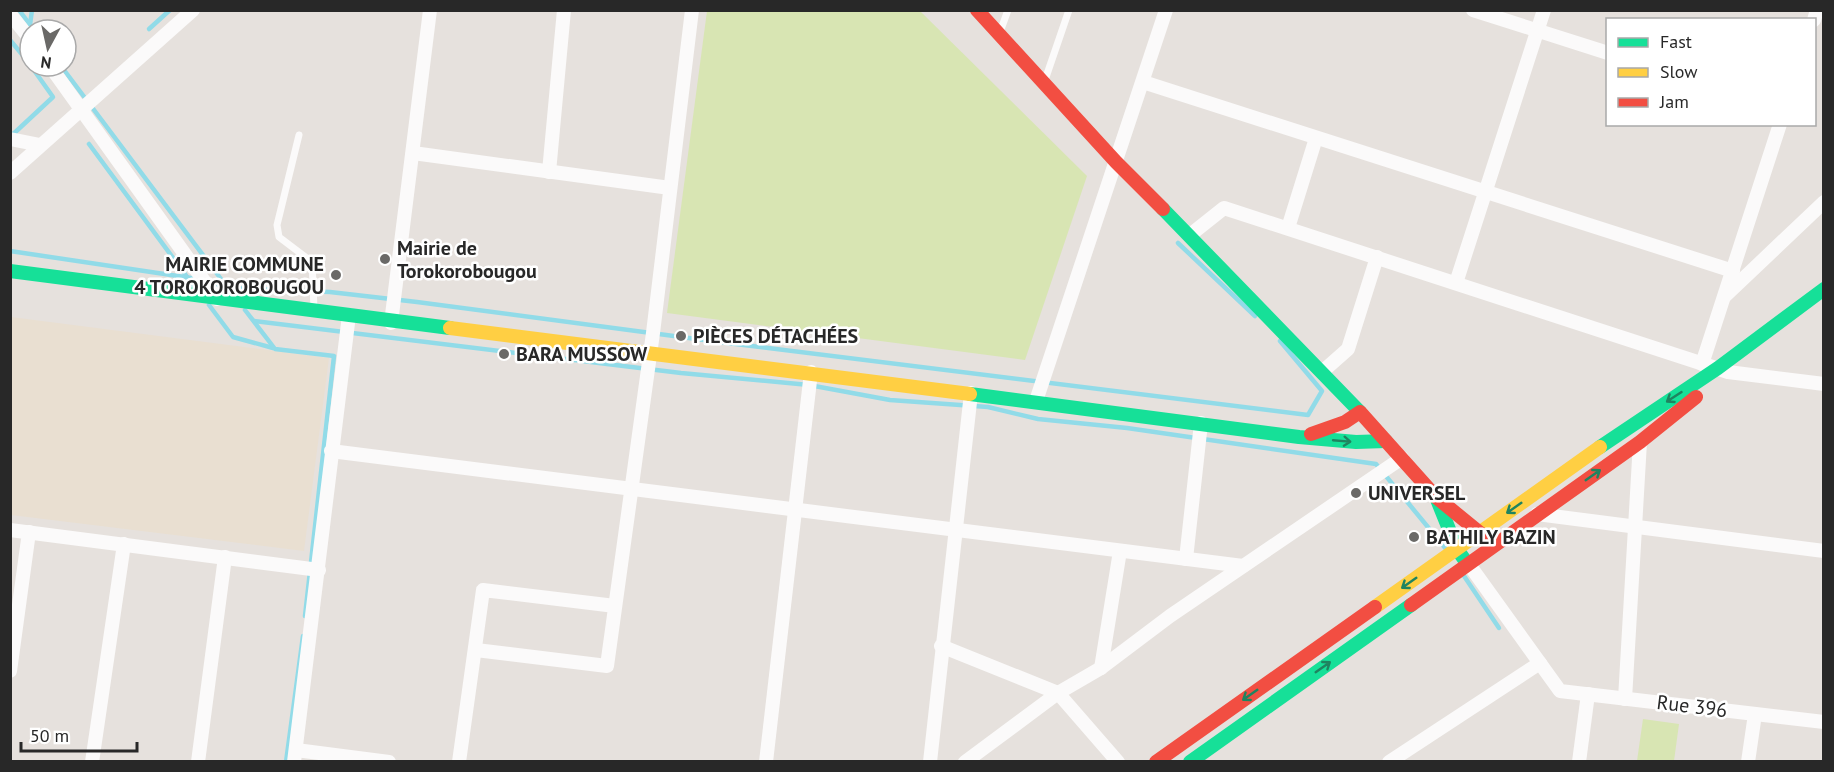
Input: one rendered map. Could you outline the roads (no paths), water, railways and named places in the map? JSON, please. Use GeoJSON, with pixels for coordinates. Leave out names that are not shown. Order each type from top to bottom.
{"type":"FeatureCollection","features":[{"type":"Feature","properties":{"kind":"main road"},"geometry":{"type":"LineString","coordinates":[[977,10],[1116,162],[1322,372],[1436,497],[1481,531],[1493,545]]}},
{"type":"Feature","properties":{"kind":"main road"},"geometry":{"type":"LineString","coordinates":[[10,271],[349,315],[390,323],[811,372],[1299,437],[1356,442],[1386,441]]}},
{"type":"Feature","properties":{"kind":"main road"},"geometry":{"type":"LineString","coordinates":[[1190,762],[1640,442],[1723,370],[1824,289]]}},
{"type":"Feature","properties":{"kind":"main road"},"geometry":{"type":"LineString","coordinates":[[1156,762],[1626,429],[1824,305]]}},
{"type":"Feature","properties":{"kind":"main road"},"geometry":{"type":"LineString","coordinates":[[1299,437],[1326,429],[1360,412]]}},
{"type":"Feature","properties":{"kind":"main road"},"geometry":{"type":"LineString","coordinates":[[1436,497],[1457,549],[1468,563]]}},
{"type":"Feature","properties":{"kind":"street"},"geometry":{"type":"LineString","coordinates":[[10,173],[40,145],[84,110],[193,10]]}},
{"type":"Feature","properties":{"kind":"street"},"geometry":{"type":"LineString","coordinates":[[390,323],[430,10]]}},
{"type":"Feature","properties":{"kind":"street"},"geometry":{"type":"LineString","coordinates":[[549,172],[564,10]]}},
{"type":"Feature","properties":{"kind":"street"},"geometry":{"type":"LineString","coordinates":[[476,650],[607,666],[650,353],[692,10]]}},
{"type":"Feature","properties":{"kind":"street"},"geometry":{"type":"LineString","coordinates":[[1036,401],[1166,10]]}},
{"type":"Feature","properties":{"kind":"street"},"geometry":{"type":"LineString","coordinates":[[1473,10],[1606,52]]}},
{"type":"Feature","properties":{"kind":"street"},"geometry":{"type":"LineString","coordinates":[[1456,283],[1544,10]]}},
{"type":"Feature","properties":{"kind":"street"},"geometry":{"type":"LineString","coordinates":[[59,78],[217,299]]}},
{"type":"Feature","properties":{"kind":"street"},"geometry":{"type":"LineString","coordinates":[[1143,82],[1732,270]]}},
{"type":"Feature","properties":{"kind":"street"},"geometry":{"type":"LineString","coordinates":[[1702,364],[1779,126]]}},
{"type":"Feature","properties":{"kind":"street"},"geometry":{"type":"LineString","coordinates":[[1287,228],[1316,138]]}},
{"type":"Feature","properties":{"kind":"street"},"geometry":{"type":"LineString","coordinates":[[10,139],[40,145]]}},
{"type":"Feature","properties":{"kind":"street"},"geometry":{"type":"LineString","coordinates":[[413,153],[670,188]]}},
{"type":"Feature","properties":{"kind":"street"},"geometry":{"type":"LineString","coordinates":[[1724,296],[1824,202]]}},
{"type":"Feature","properties":{"kind":"street"},"geometry":{"type":"LineString","coordinates":[[1190,235],[1224,208],[1702,364],[1723,370],[1824,384]]}},
{"type":"Feature","properties":{"kind":"street"},"geometry":{"type":"LineString","coordinates":[[1322,372],[1348,349],[1377,257]]}},
{"type":"Feature","properties":{"kind":"street"},"geometry":{"type":"LineString","coordinates":[[349,315],[295,756],[389,762]]}},
{"type":"Feature","properties":{"kind":"street"},"geometry":{"type":"LineString","coordinates":[[766,762],[811,372]]}},
{"type":"Feature","properties":{"kind":"street"},"geometry":{"type":"LineString","coordinates":[[930,762],[941,646],[971,393]]}},
{"type":"Feature","properties":{"kind":"street"},"geometry":{"type":"LineString","coordinates":[[1186,559],[1201,423]]}},
{"type":"Feature","properties":{"kind":"street"},"geometry":{"type":"LineString","coordinates":[[1625,699],[1633,526],[1640,442]]}},
{"type":"Feature","properties":{"kind":"street"},"geometry":{"type":"LineString","coordinates":[[331,451],[1243,566]]}},
{"type":"Feature","properties":{"kind":"street"},"geometry":{"type":"LineString","coordinates":[[965,762],[1058,693],[1101,668],[1170,616],[1402,458]]}},
{"type":"Feature","properties":{"kind":"street"},"geometry":{"type":"LineString","coordinates":[[1536,514],[1824,551]]}},
{"type":"Feature","properties":{"kind":"street"},"geometry":{"type":"LineString","coordinates":[[10,530],[319,570]]}},
{"type":"Feature","properties":{"kind":"street"},"geometry":{"type":"LineString","coordinates":[[10,670],[29,532]]}},
{"type":"Feature","properties":{"kind":"street"},"geometry":{"type":"LineString","coordinates":[[92,762],[124,544]]}},
{"type":"Feature","properties":{"kind":"street"},"geometry":{"type":"LineString","coordinates":[[1101,668],[1120,551]]}},
{"type":"Feature","properties":{"kind":"street"},"geometry":{"type":"LineString","coordinates":[[198,762],[225,557]]}},
{"type":"Feature","properties":{"kind":"street"},"geometry":{"type":"LineString","coordinates":[[1392,760],[1540,663],[1468,563]]}},
{"type":"Feature","properties":{"kind":"street"},"geometry":{"type":"LineString","coordinates":[[459,762],[483,590],[615,606]]}},
{"type":"Feature","properties":{"kind":"street"},"geometry":{"type":"LineString","coordinates":[[941,646],[1058,693],[1119,762]]}},
{"type":"Feature","properties":{"kind":"street","name":"Rue 396"},"geometry":{"type":"LineString","coordinates":[[1540,663],[1560,691],[1824,722]]}},
{"type":"Feature","properties":{"kind":"street"},"geometry":{"type":"LineString","coordinates":[[1579,762],[1588,694]]}},
{"type":"Feature","properties":{"kind":"street"},"geometry":{"type":"LineString","coordinates":[[1748,762],[1755,714]]}},
{"type":"Feature","properties":{"kind":"lane"},"geometry":{"type":"LineString","coordinates":[[999,34],[1008,10]]}},
{"type":"Feature","properties":{"kind":"lane"},"geometry":{"type":"LineString","coordinates":[[1044,82],[1069,10]]}},
{"type":"Feature","properties":{"kind":"lane"},"geometry":{"type":"LineString","coordinates":[[299,135],[278,225],[279,237],[312,262],[314,311]]}},
{"type":"Feature","properties":{"kind":"waterway"},"geometry":{"type":"LineString","coordinates":[[19,10],[25,18]]}},
{"type":"Feature","properties":{"kind":"waterway"},"geometry":{"type":"LineString","coordinates":[[31,18],[32,10]]}},
{"type":"Feature","properties":{"kind":"waterway"},"geometry":{"type":"LineString","coordinates":[[149,29],[170,10]]}},
{"type":"Feature","properties":{"kind":"waterway"},"geometry":{"type":"LineString","coordinates":[[10,40],[18,50]]}},
{"type":"Feature","properties":{"kind":"waterway"},"geometry":{"type":"LineString","coordinates":[[10,137],[53,97],[40,78]]}},
{"type":"Feature","properties":{"kind":"waterway"},"geometry":{"type":"LineString","coordinates":[[70,78],[227,287]]}},
{"type":"Feature","properties":{"kind":"waterway"},"geometry":{"type":"LineString","coordinates":[[89,144],[196,289]]}},
{"type":"Feature","properties":{"kind":"waterway"},"geometry":{"type":"LineString","coordinates":[[1178,243],[1255,316]]}},
{"type":"Feature","properties":{"kind":"waterway"},"geometry":{"type":"LineString","coordinates":[[10,251],[198,279]]}},
{"type":"Feature","properties":{"kind":"waterway"},"geometry":{"type":"LineString","coordinates":[[209,282],[228,288],[330,292],[417,302],[1308,415],[1322,391],[1280,341]]}},
{"type":"Feature","properties":{"kind":"waterway"},"geometry":{"type":"LineString","coordinates":[[209,305],[233,337],[273,348]]}},
{"type":"Feature","properties":{"kind":"waterway"},"geometry":{"type":"LineString","coordinates":[[245,310],[275,349],[334,356],[305,616]]}},
{"type":"Feature","properties":{"kind":"waterway"},"geometry":{"type":"LineString","coordinates":[[254,321],[681,373],[809,385],[890,400],[988,407],[1038,419],[1127,428],[1376,464],[1446,549]]}},
{"type":"Feature","properties":{"kind":"waterway"},"geometry":{"type":"LineString","coordinates":[[1464,576],[1499,628]]}},
{"type":"Feature","properties":{"kind":"waterway"},"geometry":{"type":"LineString","coordinates":[[286,762],[303,636]]}},
{"type":"Feature","properties":{"kind":"place","name":"Mairie de Torokorobougou"},"geometry":{"type":"Point","coordinates":[385,259]}},
{"type":"Feature","properties":{"kind":"place","name":"MAIRIE COMMUNE 4 TOROKOROBOUGOU"},"geometry":{"type":"Point","coordinates":[336,275]}},
{"type":"Feature","properties":{"kind":"place","name":"PIÈCES DÉTACHÉES"},"geometry":{"type":"Point","coordinates":[681,336]}},
{"type":"Feature","properties":{"kind":"place","name":"BARA MUSSOW"},"geometry":{"type":"Point","coordinates":[504,354]}},
{"type":"Feature","properties":{"kind":"place","name":"UNIVERSEL"},"geometry":{"type":"Point","coordinates":[1356,493]}},
{"type":"Feature","properties":{"kind":"place","name":"BATHILY BAZIN"},"geometry":{"type":"Point","coordinates":[1414,537]}}]}
